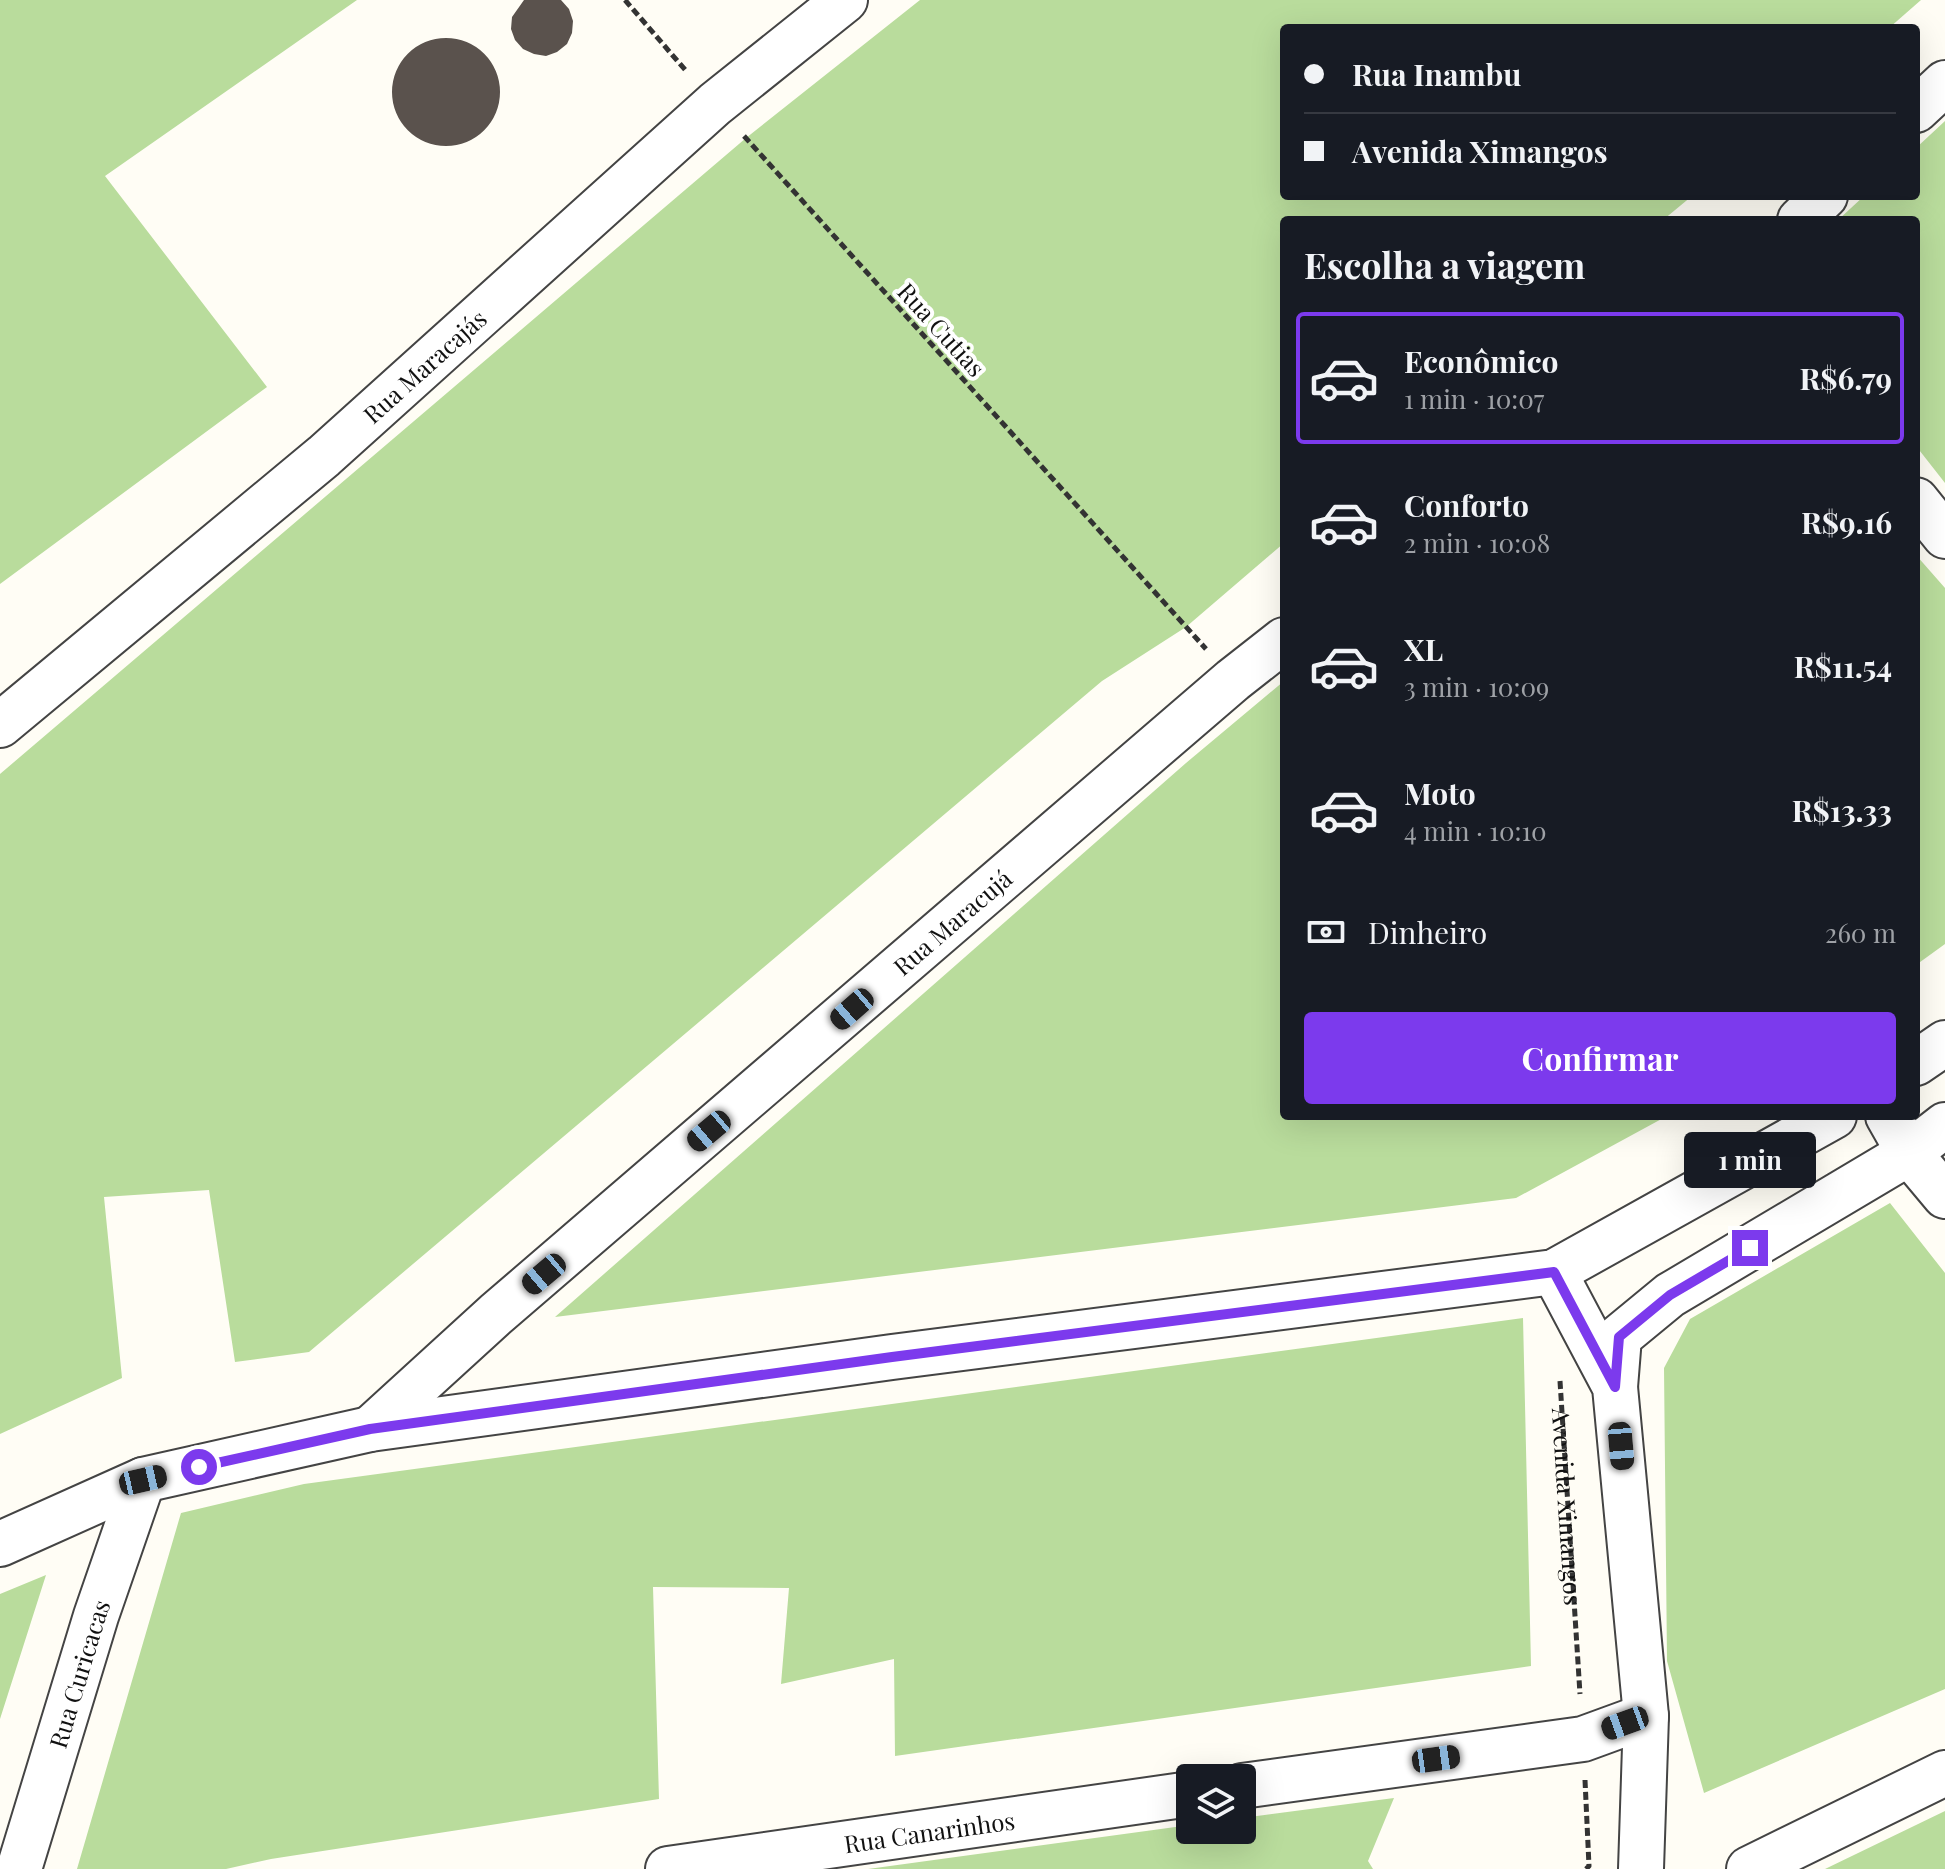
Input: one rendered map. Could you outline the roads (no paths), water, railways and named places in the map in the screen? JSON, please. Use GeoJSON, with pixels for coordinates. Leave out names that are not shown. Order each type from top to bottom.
{"type":"FeatureCollection","features":[{"type":"Feature","properties":{"kind":"street","name":"Rua Maracajás"},"geometry":{"type":"LineString","coordinates":[[0,725],[324,456],[715,104],[845,0]]}},
{"type":"Feature","properties":{"kind":"street"},"geometry":{"type":"LineString","coordinates":[[1920,106],[1945,83]]}},
{"type":"Feature","properties":{"kind":"street"},"geometry":{"type":"LineString","coordinates":[[1804,216],[1821,200]]}},
{"type":"Feature","properties":{"kind":"street"},"geometry":{"type":"LineString","coordinates":[[1920,505],[1945,536]]}},
{"type":"Feature","properties":{"kind":"street","name":"Rua Maracujá"},"geometry":{"type":"LineString","coordinates":[[370,1429],[496,1314],[1233,680],[1280,643]]}},
{"type":"Feature","properties":{"kind":"street"},"geometry":{"type":"LineString","coordinates":[[1920,1060],[1945,1043]]}},
{"type":"Feature","properties":{"kind":"street"},"geometry":{"type":"LineString","coordinates":[[0,1544],[143,1480],[370,1429],[892,1357],[1554,1272],[1827,1120]]}},
{"type":"Feature","properties":{"kind":"street"},"geometry":{"type":"LineString","coordinates":[[1641,1869],[1646,1716],[1615,1387],[1619,1337],[1670,1295],[1898,1134],[1945,1125]]}},
{"type":"Feature","properties":{"kind":"street"},"geometry":{"type":"LineString","coordinates":[[1898,1134],[1945,1196]]}},
{"type":"Feature","properties":{"kind":"street"},"geometry":{"type":"LineString","coordinates":[[1554,1272],[1615,1387]]}},
{"type":"Feature","properties":{"kind":"street","name":"Rua Curicacas"},"geometry":{"type":"LineString","coordinates":[[19,1869],[96,1616],[143,1480]]}},
{"type":"Feature","properties":{"kind":"street"},"geometry":{"type":"LineString","coordinates":[[1256,1784],[1583,1739],[1646,1716]]}},
{"type":"Feature","properties":{"kind":"street"},"geometry":{"type":"LineString","coordinates":[[1749,1869],[1945,1773]]}},
{"type":"Feature","properties":{"kind":"street","name":"Rua Canarinhos"},"geometry":{"type":"LineString","coordinates":[[668,1869],[1176,1796]]}}]}
